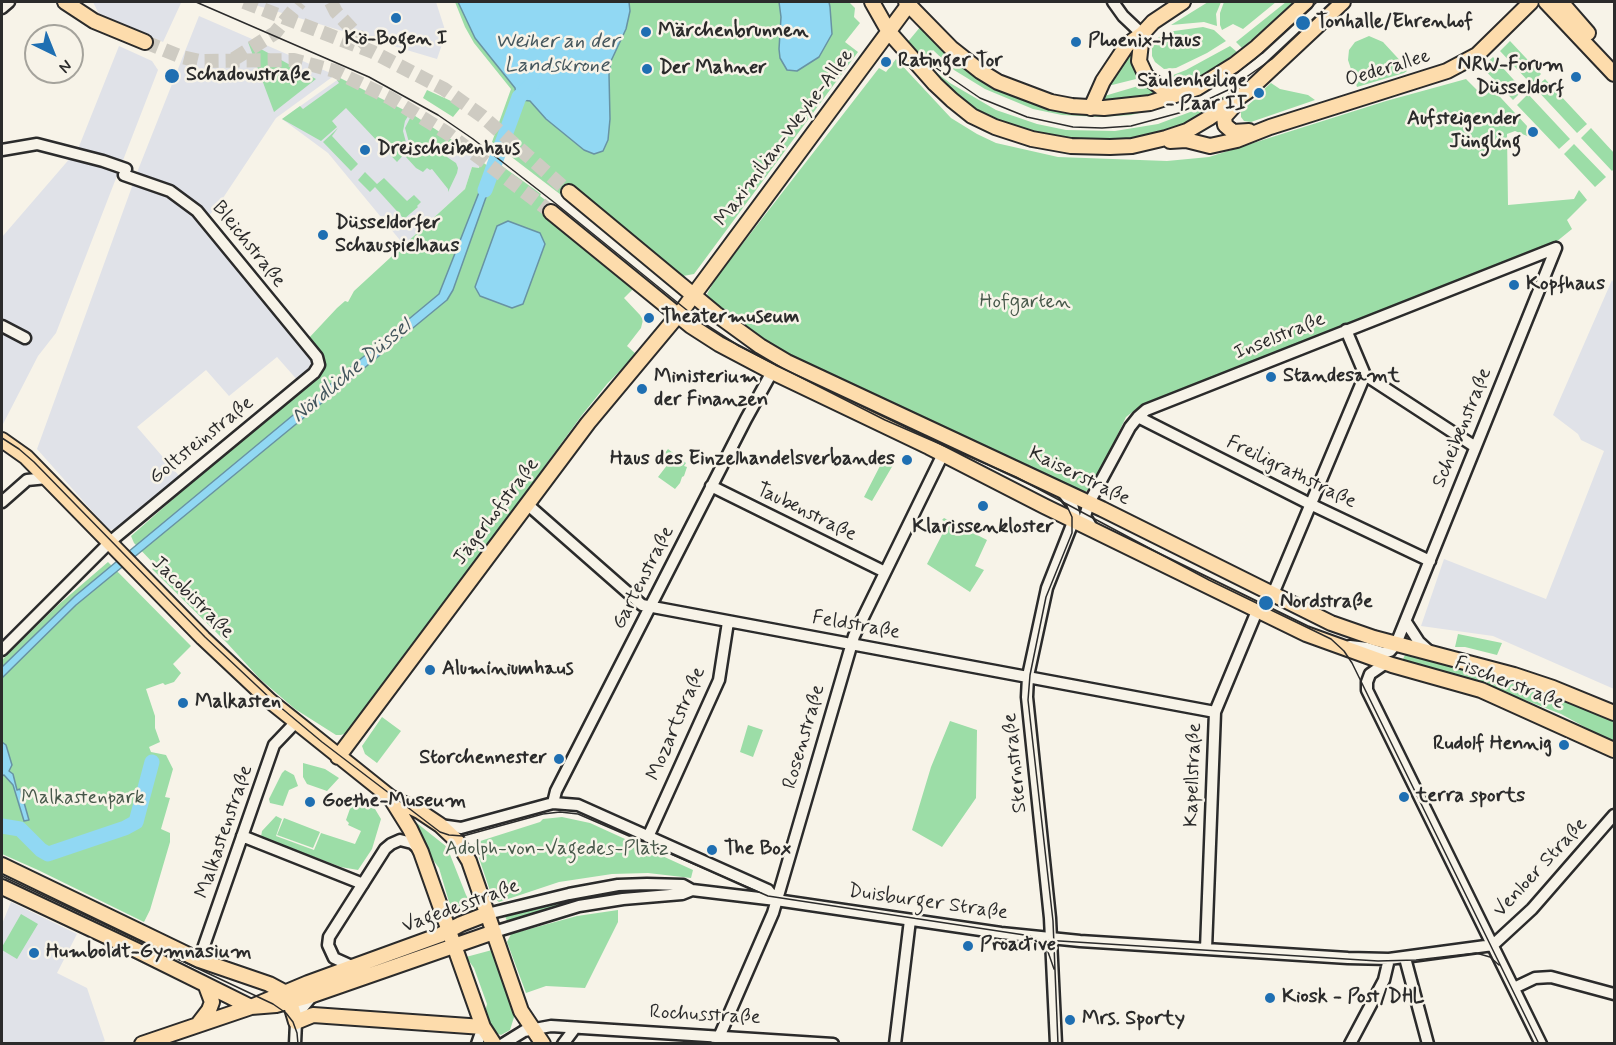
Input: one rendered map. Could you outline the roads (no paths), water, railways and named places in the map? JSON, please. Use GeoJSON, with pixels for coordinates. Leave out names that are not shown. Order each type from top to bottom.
{"type":"FeatureCollection","features":[{"type":"Feature","properties":{"kind":"main road"},"geometry":{"type":"LineString","coordinates":[[65,2],[94,21],[144,42]]}},
{"type":"Feature","properties":{"kind":"main road"},"geometry":{"type":"LineString","coordinates":[[872,2],[889,32],[952,100],[983,121],[1017,135],[1051,143],[1084,147],[1132,146],[1187,130],[1248,92],[1343,2]]}},
{"type":"Feature","properties":{"kind":"main road"},"geometry":{"type":"LineString","coordinates":[[908,2],[957,52],[998,82],[1038,98],[1091,108],[1128,106],[1161,100],[1197,88],[1257,47],[1306,2]]}},
{"type":"Feature","properties":{"kind":"main road","name":"Maximilian-Weyhe-Allee"},"geometry":{"type":"LineString","coordinates":[[694,295],[889,32],[908,2]]}},
{"type":"Feature","properties":{"kind":"main road"},"geometry":{"type":"LineString","coordinates":[[1091,108],[1108,73],[1127,45],[1153,22],[1183,2]]}},
{"type":"Feature","properties":{"kind":"main road","name":"Oederallee"},"geometry":{"type":"LineString","coordinates":[[1132,146],[1150,146],[1180,139],[1210,146],[1237,140],[1270,127],[1447,71],[1478,55],[1531,2]]}},
{"type":"Feature","properties":{"kind":"main road"},"geometry":{"type":"LineString","coordinates":[[1519,14],[1527,15],[1537,8],[1553,3]]}},
{"type":"Feature","properties":{"kind":"main road"},"geometry":{"type":"LineString","coordinates":[[1553,3],[1578,23],[1614,61]]}},
{"type":"Feature","properties":{"kind":"main road"},"geometry":{"type":"LineString","coordinates":[[1553,3],[1614,74]]}},
{"type":"Feature","properties":{"kind":"main road"},"geometry":{"type":"LineString","coordinates":[[1142,34],[1139,52],[1141,67],[1146,76],[1159,87],[1167,90],[1180,88],[1219,74]]}},
{"type":"Feature","properties":{"kind":"main road","name":"Oederallee"},"geometry":{"type":"LineString","coordinates":[[1248,92],[1227,113],[1224,120],[1225,125],[1238,133],[1270,127]]}},
{"type":"Feature","properties":{"kind":"main road","name":"Kaiserstraße"},"geometry":{"type":"LineString","coordinates":[[569,192],[738,330],[787,362],[1089,503],[1331,623],[1396,644]]}},
{"type":"Feature","properties":{"kind":"main road","name":"Kaiserstraße"},"geometry":{"type":"LineString","coordinates":[[551,212],[678,315],[719,344],[1257,611],[1306,634],[1386,663]]}},
{"type":"Feature","properties":{"kind":"main road","name":"Jägerhofstraße"},"geometry":{"type":"LineString","coordinates":[[338,757],[588,423],[694,295]]}},
{"type":"Feature","properties":{"kind":"main road","name":"Jacobistraße"},"geometry":{"type":"LineString","coordinates":[[2,440],[23,454],[225,659],[295,723],[338,757]]}},
{"type":"Feature","properties":{"kind":"main road","name":"Fischerstraße"},"geometry":{"type":"LineString","coordinates":[[1396,644],[1514,675],[1614,713]]}},
{"type":"Feature","properties":{"kind":"main road","name":"Fischerstraße"},"geometry":{"type":"LineString","coordinates":[[1386,663],[1493,694],[1614,750]]}},
{"type":"Feature","properties":{"kind":"main road"},"geometry":{"type":"LineString","coordinates":[[338,757],[390,797],[419,811],[440,825],[462,847],[469,861],[521,1011],[543,1044]]}},
{"type":"Feature","properties":{"kind":"main road"},"geometry":{"type":"LineString","coordinates":[[390,797],[421,853],[483,1027],[494,1044]]}},
{"type":"Feature","properties":{"kind":"main road"},"geometry":{"type":"LineString","coordinates":[[2,865],[199,960],[261,981],[287,997],[296,1022],[313,1015],[483,1027]]}},
{"type":"Feature","properties":{"kind":"main road"},"geometry":{"type":"LineString","coordinates":[[2,887],[251,1007],[261,993],[261,981]]}},
{"type":"Feature","properties":{"kind":"main road","name":"Vagedesstraße"},"geometry":{"type":"LineString","coordinates":[[311,989],[355,968],[488,914]]}},
{"type":"Feature","properties":{"kind":"main road","name":"Vagedesstraße"},"geometry":{"type":"LineString","coordinates":[[142,1044],[199,1023],[454,947],[494,932]]}},
{"type":"Feature","properties":{"kind":"main road"},"geometry":{"type":"LineString","coordinates":[[199,1023],[212,1002],[206,986]]}},
{"type":"Feature","properties":{"kind":"street"},"geometry":{"type":"LineString","coordinates":[[2,8],[9,2]]}},
{"type":"Feature","properties":{"kind":"street"},"geometry":{"type":"LineString","coordinates":[[1113,2],[1131,25],[1142,34]]}},
{"type":"Feature","properties":{"kind":"street","name":"Bleichstraße"},"geometry":{"type":"LineString","coordinates":[[2,150],[37,144],[103,161],[170,191],[197,211],[317,357],[318,368]]}},
{"type":"Feature","properties":{"kind":"street","name":"Inselstraße"},"geometry":{"type":"LineString","coordinates":[[1138,417],[1146,410],[1556,248]]}},
{"type":"Feature","properties":{"kind":"street","name":"Scheibenstraße"},"geometry":{"type":"LineString","coordinates":[[1396,644],[1474,446],[1556,248]]}},
{"type":"Feature","properties":{"kind":"street"},"geometry":{"type":"LineString","coordinates":[[2,326],[25,338]]}},
{"type":"Feature","properties":{"kind":"street"},"geometry":{"type":"LineString","coordinates":[[1346,330],[1365,375],[1474,446]]}},
{"type":"Feature","properties":{"kind":"street","name":"Goltsteinstraße"},"geometry":{"type":"LineString","coordinates":[[2,650],[110,542],[318,368]]}},
{"type":"Feature","properties":{"kind":"street","name":"Gartenstraße"},"geometry":{"type":"LineString","coordinates":[[553,802],[556,791],[698,511],[772,372]]}},
{"type":"Feature","properties":{"kind":"street"},"geometry":{"type":"LineString","coordinates":[[1273,594],[1365,375]]}},
{"type":"Feature","properties":{"kind":"street"},"geometry":{"type":"LineString","coordinates":[[1092,528],[1085,516],[1089,503],[1138,417]]}},
{"type":"Feature","properties":{"kind":"street","name":"Freiligrathstraße"},"geometry":{"type":"LineString","coordinates":[[1138,417],[1310,504],[1430,561]]}},
{"type":"Feature","properties":{"kind":"street","name":"Rosenstraße"},"geometry":{"type":"LineString","coordinates":[[718,1040],[773,913],[851,644],[942,454]]}},
{"type":"Feature","properties":{"kind":"street"},"geometry":{"type":"LineString","coordinates":[[2,502],[27,480],[47,478]]}},
{"type":"Feature","properties":{"kind":"street","name":"Taubenstraße"},"geometry":{"type":"LineString","coordinates":[[711,486],[885,572]]}},
{"type":"Feature","properties":{"kind":"street"},"geometry":{"type":"LineString","coordinates":[[1061,490],[1072,504],[1074,520]]}},
{"type":"Feature","properties":{"kind":"street","name":"Feldstraße"},"geometry":{"type":"LineString","coordinates":[[527,504],[642,605],[649,608],[1215,712]]}},
{"type":"Feature","properties":{"kind":"street","name":"Sternstraße"},"geometry":{"type":"LineString","coordinates":[[1056,1044],[1046,867],[1028,718],[1028,676],[1047,588],[1074,520]]}},
{"type":"Feature","properties":{"kind":"street","name":"Kapellstraße"},"geometry":{"type":"LineString","coordinates":[[1206,949],[1215,712],[1257,611]]}},
{"type":"Feature","properties":{"kind":"street","name":"Mozartstraße"},"geometry":{"type":"LineString","coordinates":[[648,837],[719,680],[728,622]]}},
{"type":"Feature","properties":{"kind":"street"},"geometry":{"type":"LineString","coordinates":[[1406,622],[1419,642],[1430,652]]}},
{"type":"Feature","properties":{"kind":"street","name":"Kaiserstraße"},"geometry":{"type":"LineString","coordinates":[[1332,643],[1367,648],[1383,653],[1390,651],[1396,644]]}},
{"type":"Feature","properties":{"kind":"street"},"geometry":{"type":"LineString","coordinates":[[1386,663],[1370,674],[1367,690],[1541,1044]]}},
{"type":"Feature","properties":{"kind":"street","name":"Malkastenstraße"},"geometry":{"type":"LineString","coordinates":[[199,960],[274,745],[295,723]]}},
{"type":"Feature","properties":{"kind":"street","name":"Duisburger Straße"},"geometry":{"type":"LineString","coordinates":[[440,825],[461,828],[553,802],[562,802],[588,809],[768,890],[776,900],[998,933],[1206,949],[1389,959],[1493,945]]}},
{"type":"Feature","properties":{"kind":"street","name":"Venloer Straße"},"geometry":{"type":"LineString","coordinates":[[1493,945],[1532,909],[1614,815]]}},
{"type":"Feature","properties":{"kind":"street"},"geometry":{"type":"LineString","coordinates":[[242,836],[363,884]]}},
{"type":"Feature","properties":{"kind":"street"},"geometry":{"type":"LineString","coordinates":[[355,968],[334,958],[328,945],[329,937],[385,849],[391,844],[407,841],[421,853]]}},
{"type":"Feature","properties":{"kind":"street","name":"Vagedesstraße"},"geometry":{"type":"LineString","coordinates":[[488,914],[539,900],[618,885],[684,885],[692,890],[776,900]]}},
{"type":"Feature","properties":{"kind":"street","name":"Vagedesstraße"},"geometry":{"type":"LineString","coordinates":[[494,932],[530,919],[579,906],[623,898],[682,894],[692,890]]}},
{"type":"Feature","properties":{"kind":"street"},"geometry":{"type":"LineString","coordinates":[[895,1044],[910,920]]}},
{"type":"Feature","properties":{"kind":"street"},"geometry":{"type":"LineString","coordinates":[[1405,958],[1428,1044]]}},
{"type":"Feature","properties":{"kind":"street"},"geometry":{"type":"LineString","coordinates":[[1350,1044],[1384,980],[1389,959]]}},
{"type":"Feature","properties":{"kind":"street"},"geometry":{"type":"LineString","coordinates":[[1514,988],[1535,978],[1551,977],[1614,994]]}},
{"type":"Feature","properties":{"kind":"street"},"geometry":{"type":"LineString","coordinates":[[295,1044],[296,1022],[311,989]]}},
{"type":"Feature","properties":{"kind":"street"},"geometry":{"type":"LineString","coordinates":[[515,1035],[521,1011]]}},
{"type":"Feature","properties":{"kind":"street","name":"Rochusstraße"},"geometry":{"type":"LineString","coordinates":[[503,1044],[515,1035],[551,1026],[718,1040],[833,1044]]}},
{"type":"Feature","properties":{"kind":"street"},"geometry":{"type":"LineString","coordinates":[[477,1044],[483,1027]]}},
{"type":"Feature","properties":{"kind":"street"},"geometry":{"type":"LineString","coordinates":[[563,1044],[575,1028]]}},
{"type":"Feature","properties":{"kind":"water","name":"Weiher an der Landskrone"},"geometry":{"type":"Polygon","coordinates":[[[458,2],[629,2],[630,11],[626,29],[611,61],[610,119],[608,140],[603,151],[594,154],[584,150],[546,119],[530,101],[522,100],[516,94],[515,88],[475,38],[458,2]]]}},
{"type":"Feature","properties":{"kind":"water"},"geometry":{"type":"Polygon","coordinates":[[[779,2],[829,2],[832,34],[819,57],[797,71],[787,70],[780,58],[779,2]]]}},
{"type":"Feature","properties":{"kind":"water"},"geometry":{"type":"Polygon","coordinates":[[[489,167],[495,172],[453,290],[447,300],[76,605],[2,678],[2,667],[75,596],[439,294],[489,167]]]}},
{"type":"Feature","properties":{"kind":"water"},"geometry":{"type":"Polygon","coordinates":[[[508,221],[540,233],[545,244],[523,304],[512,308],[480,296],[475,287],[497,226],[508,221]]]}},
{"type":"Feature","properties":{"kind":"water"},"geometry":{"type":"Polygon","coordinates":[[[2,742],[6,745],[12,765],[9,771],[13,774],[17,790],[20,789],[29,820],[24,821],[13,785],[4,775],[2,776],[2,742]]]}},
{"type":"Feature","properties":{"kind":"waterway","name":"Nördliche Düssel"},"geometry":{"type":"LineString","coordinates":[[485,190],[519,97],[532,84]]}},
{"type":"Feature","properties":{"kind":"waterway","name":"Nördliche Düssel"},"geometry":{"type":"LineString","coordinates":[[2,826],[20,829],[48,854],[125,828],[136,822],[152,762]]}},
{"type":"Feature","properties":{"kind":"tunnel"},"geometry":{"type":"LineString","coordinates":[[244,2],[373,52],[444,89],[482,116],[569,192]]}},
{"type":"Feature","properties":{"kind":"tunnel"},"geometry":{"type":"LineString","coordinates":[[234,59],[275,33],[300,2]]}},
{"type":"Feature","properties":{"kind":"tunnel"},"geometry":{"type":"LineString","coordinates":[[331,2],[336,12],[369,48]]}},
{"type":"Feature","properties":{"kind":"tunnel"},"geometry":{"type":"LineString","coordinates":[[145,42],[182,57],[199,61],[294,60],[335,71],[390,98],[447,133],[551,212]]}},
{"type":"Feature","properties":{"kind":"tram line"},"geometry":{"type":"LineString","coordinates":[[196,2],[369,77],[438,115],[473,139],[555,203],[699,320],[739,346],[885,420],[1016,477],[1209,580],[1331,639],[1344,651],[1352,663],[1539,1044]]}},
{"type":"Feature","properties":{"kind":"tram line"},"geometry":{"type":"LineString","coordinates":[[1225,82],[1255,59],[1317,2]]}},
{"type":"Feature","properties":{"kind":"tram line"},"geometry":{"type":"LineString","coordinates":[[926,61],[980,98],[1027,117],[1073,127],[1131,126],[1179,113],[1228,90],[1272,59],[1332,2]]}},
{"type":"Feature","properties":{"kind":"tram line"},"geometry":{"type":"LineString","coordinates":[[2,438],[34,462],[205,637],[273,701],[322,742],[440,832],[463,836],[543,814],[560,812],[578,814],[768,896],[1031,936],[1047,949],[1054,969]]}},
{"type":"Feature","properties":{"kind":"tram line"},"geometry":{"type":"LineString","coordinates":[[1058,1044],[1053,921],[1028,700],[1030,675],[1046,597],[1072,533],[1072,517],[1066,504]]}},
{"type":"Feature","properties":{"kind":"tram line"},"geometry":{"type":"LineString","coordinates":[[2,876],[273,1004],[286,1013],[293,1022],[298,1044]]}},
{"type":"Feature","properties":{"kind":"tram line"},"geometry":{"type":"LineString","coordinates":[[1044,940],[1378,961],[1416,960],[1476,953],[1490,957],[1499,965]]}},
{"type":"Feature","properties":{"kind":"place","name":"Kö-Bogen I"},"geometry":{"type":"Point","coordinates":[396,18]}},
{"type":"Feature","properties":{"kind":"place","name":"Tonhalle/Ehrenhof"},"geometry":{"type":"Point","coordinates":[1303,23]}},
{"type":"Feature","properties":{"kind":"place","name":"Märchenbrunnen"},"geometry":{"type":"Point","coordinates":[646,32]}},
{"type":"Feature","properties":{"kind":"place","name":"Phoenix-Haus"},"geometry":{"type":"Point","coordinates":[1076,42]}},
{"type":"Feature","properties":{"kind":"place","name":"Ratinger Tor"},"geometry":{"type":"Point","coordinates":[886,62]}},
{"type":"Feature","properties":{"kind":"place","name":"Der Mahner"},"geometry":{"type":"Point","coordinates":[647,69]}},
{"type":"Feature","properties":{"kind":"place","name":"Schadowstraße"},"geometry":{"type":"Point","coordinates":[172,76]}},
{"type":"Feature","properties":{"kind":"place","name":"NRW-Forum Düsseldorf"},"geometry":{"type":"Point","coordinates":[1576,77]}},
{"type":"Feature","properties":{"kind":"place","name":"Säulenheilige - Paar II"},"geometry":{"type":"Point","coordinates":[1259,93]}},
{"type":"Feature","properties":{"kind":"place","name":"Aufsteigender Jüngling"},"geometry":{"type":"Point","coordinates":[1533,132]}},
{"type":"Feature","properties":{"kind":"place","name":"Dreischeibenhaus"},"geometry":{"type":"Point","coordinates":[365,150]}},
{"type":"Feature","properties":{"kind":"place","name":"Düsseldorfer Schauspielhaus"},"geometry":{"type":"Point","coordinates":[323,235]}},
{"type":"Feature","properties":{"kind":"place","name":"Kopfhaus"},"geometry":{"type":"Point","coordinates":[1514,285]}},
{"type":"Feature","properties":{"kind":"place","name":"Theatermuseum"},"geometry":{"type":"Point","coordinates":[649,318]}},
{"type":"Feature","properties":{"kind":"place","name":"Standesamt"},"geometry":{"type":"Point","coordinates":[1271,377]}},
{"type":"Feature","properties":{"kind":"place","name":"Ministerium der Finanzen"},"geometry":{"type":"Point","coordinates":[642,389]}},
{"type":"Feature","properties":{"kind":"place","name":"Haus des Einzelhandelsverbandes"},"geometry":{"type":"Point","coordinates":[907,460]}},
{"type":"Feature","properties":{"kind":"place","name":"Klarissenkloster"},"geometry":{"type":"Point","coordinates":[983,506]}},
{"type":"Feature","properties":{"kind":"place","name":"Nordstraße"},"geometry":{"type":"Point","coordinates":[1266,603]}},
{"type":"Feature","properties":{"kind":"place","name":"Aluminiumhaus"},"geometry":{"type":"Point","coordinates":[430,670]}},
{"type":"Feature","properties":{"kind":"place","name":"Malkasten"},"geometry":{"type":"Point","coordinates":[183,703]}},
{"type":"Feature","properties":{"kind":"place","name":"Rudolf Hennig"},"geometry":{"type":"Point","coordinates":[1564,745]}},
{"type":"Feature","properties":{"kind":"place","name":"Storchennester"},"geometry":{"type":"Point","coordinates":[559,759]}},
{"type":"Feature","properties":{"kind":"place","name":"terra sports"},"geometry":{"type":"Point","coordinates":[1404,797]}},
{"type":"Feature","properties":{"kind":"place","name":"Goethe-Museum"},"geometry":{"type":"Point","coordinates":[310,802]}},
{"type":"Feature","properties":{"kind":"place","name":"The Box"},"geometry":{"type":"Point","coordinates":[712,850]}},
{"type":"Feature","properties":{"kind":"place","name":"Proactive"},"geometry":{"type":"Point","coordinates":[968,946]}},
{"type":"Feature","properties":{"kind":"place","name":"Humboldt-Gymnasium"},"geometry":{"type":"Point","coordinates":[34,953]}},
{"type":"Feature","properties":{"kind":"place","name":"Kiosk - Post/DHL"},"geometry":{"type":"Point","coordinates":[1270,998]}},
{"type":"Feature","properties":{"kind":"place","name":"Mrs. Sporty"},"geometry":{"type":"Point","coordinates":[1070,1020]}},
{"type":"Feature","properties":{"kind":"park label","name":"Hofgarten"},"geometry":{"type":"Point","coordinates":[1025,303]}},
{"type":"Feature","properties":{"kind":"park label","name":"Malkastenpark"},"geometry":{"type":"Point","coordinates":[83,799]}},
{"type":"Feature","properties":{"kind":"park label","name":"Adolph-von-Vagedes-Platz"},"geometry":{"type":"Point","coordinates":[557,850]}}]}
